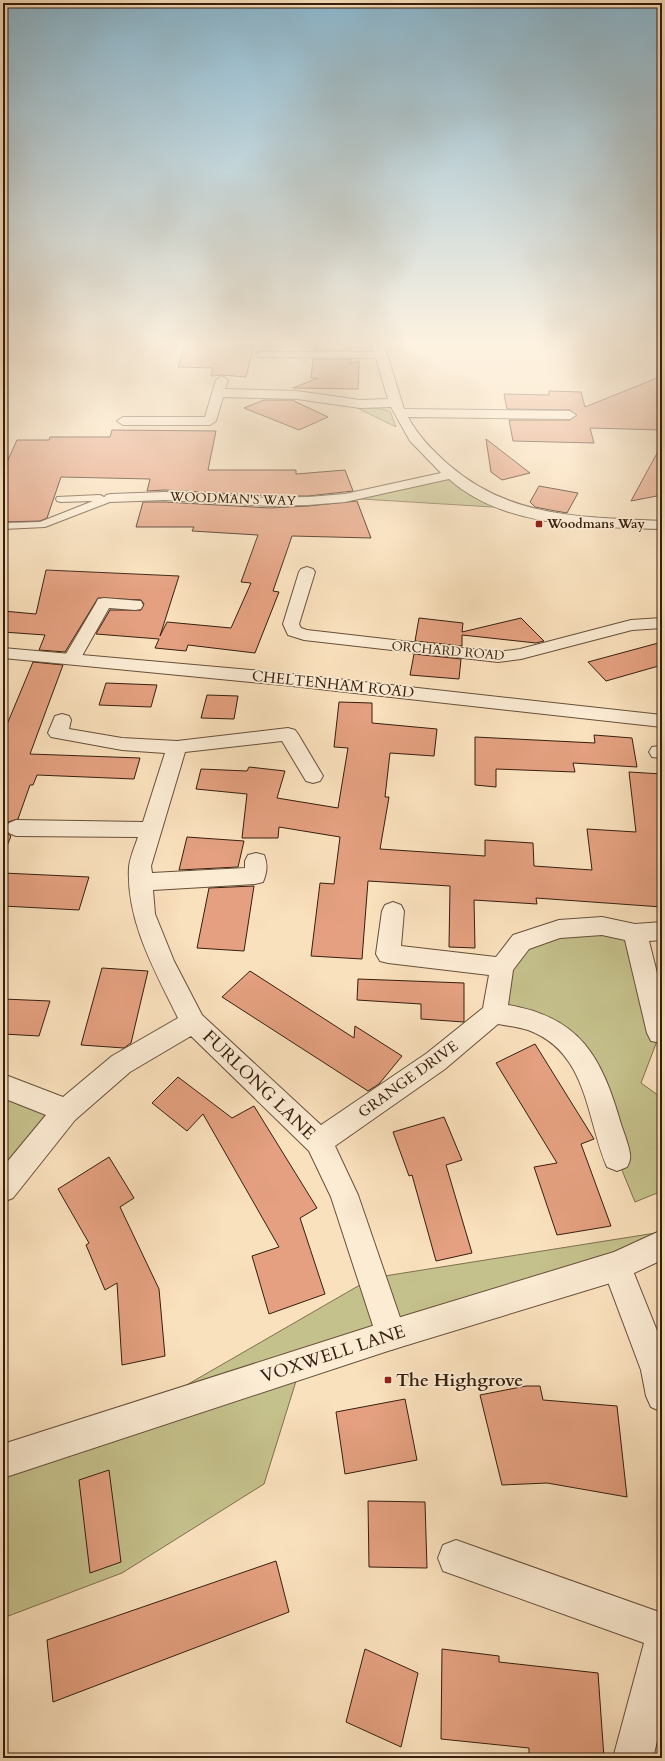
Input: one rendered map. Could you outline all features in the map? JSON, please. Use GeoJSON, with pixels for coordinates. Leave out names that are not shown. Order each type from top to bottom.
{"type":"FeatureCollection","features":[{"type":"Feature","properties":{"kind":"street"},"geometry":{"type":"LineString","coordinates":[[408,427],[411,434],[449,475],[485,497],[509,508],[561,520],[662,525]]}},
{"type":"Feature","properties":{"kind":"street","name":"WOODMAN'S WAY"},"geometry":{"type":"LineString","coordinates":[[111,498],[165,496],[270,502],[308,502],[345,498],[449,475]]}},
{"type":"Feature","properties":{"kind":"street","name":"ORCHARD ROAD"},"geometry":{"type":"LineString","coordinates":[[307,572],[291,624],[294,631],[304,635],[356,648],[498,657],[521,654],[630,625],[662,623]]}},
{"type":"Feature","properties":{"kind":"street"},"geometry":{"type":"LineString","coordinates":[[72,659],[104,603],[135,604]]}},
{"type":"Feature","properties":{"kind":"street","name":"CHELTENHAM ROAD"},"geometry":{"type":"LineString","coordinates":[[3,652],[291,680],[662,721]]}},
{"type":"Feature","properties":{"kind":"street"},"geometry":{"type":"LineString","coordinates":[[62,720],[58,733],[122,744],[177,747],[288,734],[313,776]]}},
{"type":"Feature","properties":{"kind":"street","name":"FURLONG LANE"},"geometry":{"type":"LineString","coordinates":[[177,747],[140,866],[144,914],[162,961],[193,1022],[319,1142],[344,1195],[391,1336]]}},
{"type":"Feature","properties":{"kind":"street"},"geometry":{"type":"LineString","coordinates":[[16,828],[150,830]]}},
{"type":"Feature","properties":{"kind":"street"},"geometry":{"type":"LineString","coordinates":[[142,882],[255,876],[256,862]]}},
{"type":"Feature","properties":{"kind":"street"},"geometry":{"type":"LineString","coordinates":[[393,911],[388,954],[502,967]]}},
{"type":"Feature","properties":{"kind":"street"},"geometry":{"type":"LineString","coordinates":[[617,1158],[599,1096],[584,1063],[563,1038],[534,1022],[494,1013],[502,967],[521,942],[559,929],[602,926],[635,933],[662,931]]}},
{"type":"Feature","properties":{"kind":"street"},"geometry":{"type":"LineString","coordinates":[[635,933],[660,1033]]}},
{"type":"Feature","properties":{"kind":"street","name":"GRANGE DRIVE"},"geometry":{"type":"LineString","coordinates":[[319,1142],[436,1061],[494,1013]]}},
{"type":"Feature","properties":{"kind":"street"},"geometry":{"type":"LineString","coordinates":[[3,1188],[66,1111],[121,1064],[193,1022]]}},
{"type":"Feature","properties":{"kind":"street"},"geometry":{"type":"LineString","coordinates":[[3,1086],[66,1111]]}},
{"type":"Feature","properties":{"kind":"street","name":"VOXWELL LANE"},"geometry":{"type":"LineString","coordinates":[[3,1461],[391,1336],[617,1266],[662,1245]]}},
{"type":"Feature","properties":{"kind":"street"},"geometry":{"type":"LineString","coordinates":[[617,1266],[657,1370],[662,1396]]}},
{"type":"Feature","properties":{"kind":"street"},"geometry":{"type":"LineString","coordinates":[[456,1558],[662,1631]]}},
{"type":"Feature","properties":{"kind":"street"},"geometry":{"type":"LineString","coordinates":[[633,1758],[662,1644]]}},
{"type":"Feature","properties":{"kind":"lane"},"geometry":{"type":"LineString","coordinates":[[61,499],[111,498]]}},
{"type":"Feature","properties":{"kind":"lane"},"geometry":{"type":"LineString","coordinates":[[3,526],[40,525],[111,498]]}},
{"type":"Feature","properties":{"kind":"shaded area"},"geometry":{"type":"Polygon","coordinates":[[[449,475],[509,508],[345,498],[449,475]]]}},
{"type":"Feature","properties":{"kind":"shaded area"},"geometry":{"type":"Polygon","coordinates":[[[559,929],[635,933],[660,1033],[641,1083],[662,1098],[662,1191],[635,1202],[617,1158],[563,1038],[494,1013],[521,942],[559,929]]]}},
{"type":"Feature","properties":{"kind":"shaded area"},"geometry":{"type":"Polygon","coordinates":[[[3,1086],[66,1111],[3,1188],[3,1086]]]}},
{"type":"Feature","properties":{"kind":"shaded area"},"geometry":{"type":"Polygon","coordinates":[[[662,1232],[662,1245],[301,1365],[264,1484],[122,1573],[3,1618],[3,1461],[119,1424],[372,1278],[662,1232]]]}},
{"type":"Feature","properties":{"kind":"building"},"geometry":{"type":"Polygon","coordinates":[[[292,427],[305,427],[299,430],[292,427]]]}},
{"type":"Feature","properties":{"kind":"building"},"geometry":{"type":"Polygon","coordinates":[[[510,427],[662,427],[662,430],[590,428],[594,443],[513,441],[510,427]]]}},
{"type":"Feature","properties":{"kind":"building"},"geometry":{"type":"Polygon","coordinates":[[[112,430],[216,431],[208,470],[296,470],[296,474],[345,470],[353,491],[308,496],[270,496],[165,490],[147,491],[150,479],[61,477],[47,518],[40,521],[3,522],[3,471],[17,440],[49,440],[50,437],[110,437],[112,430]]]}},
{"type":"Feature","properties":{"kind":"building"},"geometry":{"type":"Polygon","coordinates":[[[486,439],[530,473],[502,480],[491,472],[486,439]]]}},
{"type":"Feature","properties":{"kind":"building"},"geometry":{"type":"Polygon","coordinates":[[[662,444],[662,495],[631,501],[662,444]]]}},
{"type":"Feature","properties":{"kind":"building"},"geometry":{"type":"Polygon","coordinates":[[[539,486],[578,493],[567,513],[550,510],[535,507],[530,502],[539,486]]]}},
{"type":"Feature","properties":{"kind":"building"},"geometry":{"type":"Polygon","coordinates":[[[357,501],[371,538],[292,536],[273,591],[279,592],[255,653],[188,645],[186,651],[155,648],[159,639],[96,634],[110,610],[141,610],[144,604],[141,600],[98,598],[65,652],[39,650],[45,635],[3,632],[3,611],[36,614],[46,570],[179,576],[160,636],[167,622],[231,628],[251,583],[241,582],[258,535],[192,531],[194,527],[136,527],[143,502],[270,508],[357,501]]]}},
{"type":"Feature","properties":{"kind":"building"},"geometry":{"type":"Polygon","coordinates":[[[419,618],[463,623],[462,632],[521,618],[544,641],[536,643],[462,635],[462,646],[415,641],[419,618]]]}},
{"type":"Feature","properties":{"kind":"building"},"geometry":{"type":"Polygon","coordinates":[[[662,642],[662,665],[606,681],[588,662],[662,642]]]}},
{"type":"Feature","properties":{"kind":"building"},"geometry":{"type":"Polygon","coordinates":[[[414,654],[461,659],[459,679],[410,675],[414,654]]]}},
{"type":"Feature","properties":{"kind":"building"},"geometry":{"type":"Polygon","coordinates":[[[33,662],[63,665],[30,754],[140,758],[134,779],[37,775],[33,785],[30,785],[18,819],[8,822],[5,827],[8,834],[11,836],[5,851],[3,851],[3,734],[33,662]]]}},
{"type":"Feature","properties":{"kind":"building"},"geometry":{"type":"Polygon","coordinates":[[[106,683],[157,685],[151,707],[99,705],[106,683]]]}},
{"type":"Feature","properties":{"kind":"building"},"geometry":{"type":"Polygon","coordinates":[[[207,695],[238,696],[234,719],[201,718],[207,695]]]}},
{"type":"Feature","properties":{"kind":"building"},"geometry":{"type":"Polygon","coordinates":[[[339,702],[372,703],[372,723],[437,729],[434,756],[390,753],[385,797],[389,797],[380,849],[485,856],[485,840],[533,843],[534,866],[592,870],[587,829],[636,832],[629,772],[662,774],[662,907],[536,898],[537,904],[474,900],[475,948],[449,947],[450,886],[368,881],[362,959],[311,956],[320,883],[334,884],[340,837],[279,827],[278,838],[242,838],[247,794],[196,789],[201,769],[247,771],[249,767],[285,771],[277,798],[338,808],[348,748],[334,747],[339,702]]]}},
{"type":"Feature","properties":{"kind":"building"},"geometry":{"type":"Polygon","coordinates":[[[594,735],[632,738],[637,767],[573,763],[575,772],[496,769],[496,787],[475,785],[475,737],[595,743],[594,735]]]}},
{"type":"Feature","properties":{"kind":"building"},"geometry":{"type":"Polygon","coordinates":[[[187,837],[244,841],[238,867],[179,870],[187,837]]]}},
{"type":"Feature","properties":{"kind":"building"},"geometry":{"type":"Polygon","coordinates":[[[3,873],[89,877],[79,910],[3,906],[3,873]]]}},
{"type":"Feature","properties":{"kind":"building"},"geometry":{"type":"Polygon","coordinates":[[[254,886],[244,951],[197,948],[209,888],[254,886]]]}},
{"type":"Feature","properties":{"kind":"building"},"geometry":{"type":"Polygon","coordinates":[[[102,968],[148,971],[131,1043],[124,1048],[81,1045],[102,968]]]}},
{"type":"Feature","properties":{"kind":"building"},"geometry":{"type":"Polygon","coordinates":[[[250,971],[354,1038],[355,1026],[402,1056],[379,1084],[368,1091],[222,997],[250,971]]]}},
{"type":"Feature","properties":{"kind":"building"},"geometry":{"type":"Polygon","coordinates":[[[358,979],[464,983],[464,1022],[421,1019],[421,1004],[357,1000],[358,979]]]}},
{"type":"Feature","properties":{"kind":"building"},"geometry":{"type":"Polygon","coordinates":[[[3,999],[50,1001],[39,1036],[3,1034],[3,999]]]}},
{"type":"Feature","properties":{"kind":"building"},"geometry":{"type":"Polygon","coordinates":[[[535,1044],[594,1139],[581,1144],[611,1226],[557,1235],[534,1167],[557,1163],[496,1063],[535,1044]]]}},
{"type":"Feature","properties":{"kind":"building"},"geometry":{"type":"Polygon","coordinates":[[[178,1077],[232,1118],[254,1106],[317,1208],[300,1218],[325,1294],[269,1314],[252,1256],[279,1247],[203,1114],[187,1131],[152,1103],[178,1077]]]}},
{"type":"Feature","properties":{"kind":"building"},"geometry":{"type":"Polygon","coordinates":[[[444,1117],[462,1160],[446,1165],[472,1253],[436,1261],[412,1175],[409,1176],[393,1132],[444,1117]]]}},
{"type":"Feature","properties":{"kind":"building"},"geometry":{"type":"Polygon","coordinates":[[[109,1157],[134,1198],[120,1207],[159,1289],[165,1356],[122,1365],[117,1283],[105,1290],[86,1245],[89,1243],[58,1189],[109,1157]]]}},
{"type":"Feature","properties":{"kind":"building"},"geometry":{"type":"Polygon","coordinates":[[[526,1386],[540,1386],[543,1400],[617,1406],[627,1497],[547,1483],[502,1485],[480,1395],[526,1386]]]}},
{"type":"Feature","properties":{"kind":"building"},"geometry":{"type":"Polygon","coordinates":[[[405,1399],[417,1460],[345,1474],[336,1412],[405,1399]]]}},
{"type":"Feature","properties":{"kind":"building"},"geometry":{"type":"Polygon","coordinates":[[[109,1470],[121,1562],[90,1573],[79,1480],[109,1470]]]}},
{"type":"Feature","properties":{"kind":"building"},"geometry":{"type":"Polygon","coordinates":[[[368,1501],[425,1502],[427,1568],[369,1567],[368,1501]]]}},
{"type":"Feature","properties":{"kind":"building"},"geometry":{"type":"Polygon","coordinates":[[[276,1561],[289,1612],[53,1702],[47,1640],[276,1561]]]}},
{"type":"Feature","properties":{"kind":"building"},"geometry":{"type":"Polygon","coordinates":[[[365,1649],[418,1673],[401,1747],[346,1722],[365,1649]]]}},
{"type":"Feature","properties":{"kind":"building"},"geometry":{"type":"Polygon","coordinates":[[[442,1649],[499,1656],[499,1662],[598,1673],[604,1758],[529,1758],[529,1748],[441,1739],[442,1649]]]}},
{"type":"Feature","properties":{"kind":"place","name":"Woodmans Way"},"geometry":{"type":"Point","coordinates":[539,524]}},
{"type":"Feature","properties":{"kind":"place","name":"The Highgrove"},"geometry":{"type":"Point","coordinates":[388,1380]}}]}
